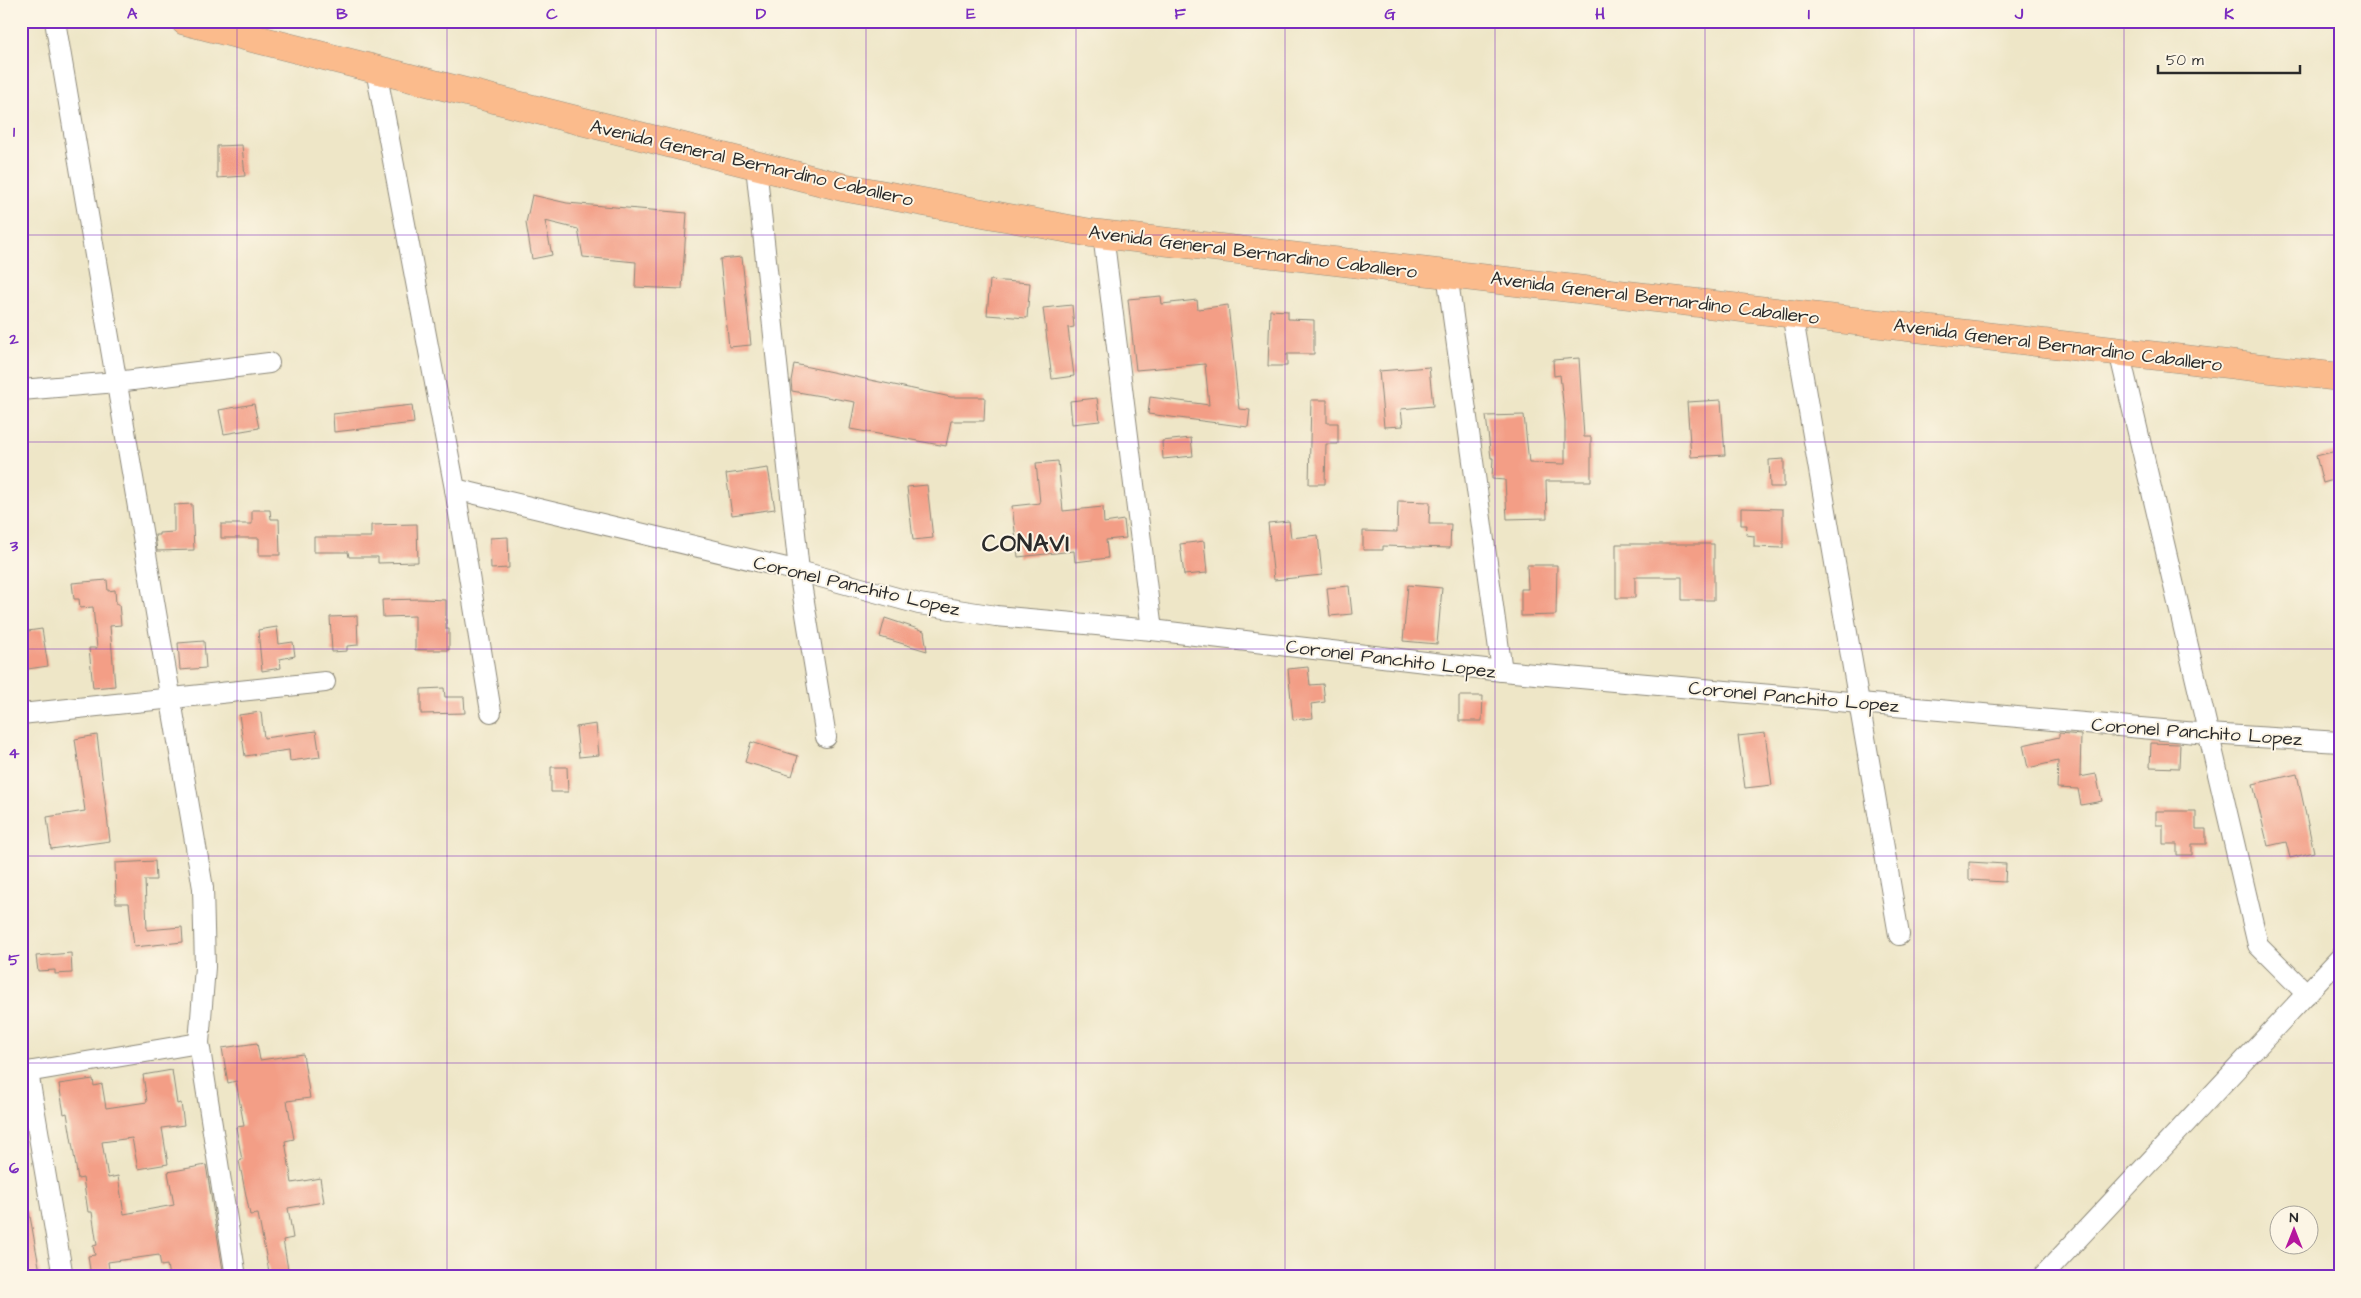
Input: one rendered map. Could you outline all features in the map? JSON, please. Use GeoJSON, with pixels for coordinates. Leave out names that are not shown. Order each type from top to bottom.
{"type":"FeatureCollection","features":[{"type":"Feature","properties":{"kind":"highway","name":"Avenida General Bernardino Caballero"},"geometry":{"type":"LineString","coordinates":[[185,21],[842,187],[1103,234],[2340,377]]}},
{"type":"Feature","properties":{"kind":"street"},"geometry":{"type":"LineString","coordinates":[[56,21],[203,888],[205,967],[199,1043],[236,1277]]}},
{"type":"Feature","properties":{"kind":"street"},"geometry":{"type":"LineString","coordinates":[[376,70],[455,489],[491,712]]}},
{"type":"Feature","properties":{"kind":"street"},"geometry":{"type":"LineString","coordinates":[[756,166],[799,571],[826,737]]}},
{"type":"Feature","properties":{"kind":"street"},"geometry":{"type":"LineString","coordinates":[[1103,234],[1152,630]]}},
{"type":"Feature","properties":{"kind":"street"},"geometry":{"type":"LineString","coordinates":[[1447,273],[1502,670]]}},
{"type":"Feature","properties":{"kind":"street"},"geometry":{"type":"LineString","coordinates":[[1792,313],[1899,935]]}},
{"type":"Feature","properties":{"kind":"street"},"geometry":{"type":"LineString","coordinates":[[2119,351],[2258,945],[2307,994]]}},
{"type":"Feature","properties":{"kind":"street"},"geometry":{"type":"LineString","coordinates":[[21,390],[117,382],[269,363]]}},
{"type":"Feature","properties":{"kind":"street","name":"Coronel Panchito Lopez"},"geometry":{"type":"LineString","coordinates":[[455,489],[799,571],[919,604],[996,616],[1152,630],[1502,670],[2208,734],[2340,742]]}},
{"type":"Feature","properties":{"kind":"street"},"geometry":{"type":"LineString","coordinates":[[21,714],[325,682]]}},
{"type":"Feature","properties":{"kind":"street"},"geometry":{"type":"LineString","coordinates":[[2042,1277],[2340,958]]}},
{"type":"Feature","properties":{"kind":"street"},"geometry":{"type":"LineString","coordinates":[[63,1277],[25,1072],[199,1043]]}},
{"type":"Feature","properties":{"kind":"building"},"geometry":{"type":"Polygon","coordinates":[[[242,145],[245,176],[217,178],[217,146],[242,145]]]}},
{"type":"Feature","properties":{"kind":"building"},"geometry":{"type":"Polygon","coordinates":[[[532,195],[567,203],[687,213],[682,289],[635,287],[636,262],[583,257],[578,229],[545,221],[552,255],[532,259],[526,223],[532,195]]]}},
{"type":"Feature","properties":{"kind":"building"},"geometry":{"type":"Polygon","coordinates":[[[742,257],[751,345],[729,347],[720,259],[742,257]]]}},
{"type":"Feature","properties":{"kind":"building"},"geometry":{"type":"Polygon","coordinates":[[[990,280],[1030,283],[1027,318],[987,315],[990,280]]]}},
{"type":"Feature","properties":{"kind":"building"},"geometry":{"type":"Polygon","coordinates":[[[1161,296],[1162,304],[1197,300],[1198,309],[1228,305],[1239,409],[1250,410],[1248,427],[1148,414],[1150,397],[1209,405],[1205,364],[1136,370],[1128,299],[1161,296]]]}},
{"type":"Feature","properties":{"kind":"building"},"geometry":{"type":"Polygon","coordinates":[[[1072,305],[1074,327],[1068,328],[1074,376],[1052,379],[1043,308],[1072,305]]]}},
{"type":"Feature","properties":{"kind":"building"},"geometry":{"type":"Polygon","coordinates":[[[1270,310],[1288,311],[1288,319],[1314,320],[1314,354],[1287,354],[1287,366],[1268,366],[1270,310]]]}},
{"type":"Feature","properties":{"kind":"building"},"geometry":{"type":"Polygon","coordinates":[[[1579,358],[1584,437],[1591,437],[1591,481],[1546,481],[1547,518],[1507,519],[1505,480],[1492,479],[1493,458],[1491,458],[1486,416],[1524,415],[1529,463],[1565,464],[1565,420],[1560,375],[1554,376],[1553,360],[1579,358]]]}},
{"type":"Feature","properties":{"kind":"building"},"geometry":{"type":"Polygon","coordinates":[[[794,364],[951,397],[985,397],[984,421],[951,421],[946,446],[850,429],[855,402],[792,391],[791,381],[794,364]]]}},
{"type":"Feature","properties":{"kind":"building"},"geometry":{"type":"Polygon","coordinates":[[[1429,367],[1433,406],[1401,409],[1403,426],[1384,427],[1379,371],[1429,367]]]}},
{"type":"Feature","properties":{"kind":"building"},"geometry":{"type":"Polygon","coordinates":[[[1097,398],[1100,421],[1072,424],[1070,401],[1097,398]]]}},
{"type":"Feature","properties":{"kind":"building"},"geometry":{"type":"Polygon","coordinates":[[[1311,400],[1327,400],[1327,423],[1338,423],[1338,444],[1326,444],[1325,484],[1309,484],[1311,400]]]}},
{"type":"Feature","properties":{"kind":"building"},"geometry":{"type":"Polygon","coordinates":[[[1721,400],[1725,455],[1691,457],[1687,402],[1721,400]]]}},
{"type":"Feature","properties":{"kind":"building"},"geometry":{"type":"Polygon","coordinates":[[[254,404],[259,428],[224,434],[219,410],[254,404]]]}},
{"type":"Feature","properties":{"kind":"building"},"geometry":{"type":"Polygon","coordinates":[[[412,405],[414,423],[334,432],[333,414],[412,405]]]}},
{"type":"Feature","properties":{"kind":"building"},"geometry":{"type":"Polygon","coordinates":[[[1191,438],[1193,456],[1163,459],[1162,441],[1191,438]]]}},
{"type":"Feature","properties":{"kind":"building"},"geometry":{"type":"Polygon","coordinates":[[[2340,450],[2340,478],[2323,483],[2316,456],[2340,450]]]}},
{"type":"Feature","properties":{"kind":"building"},"geometry":{"type":"Polygon","coordinates":[[[1784,459],[1784,487],[1770,487],[1769,460],[1784,459]]]}},
{"type":"Feature","properties":{"kind":"building"},"geometry":{"type":"Polygon","coordinates":[[[1058,461],[1063,511],[1103,507],[1104,523],[1124,520],[1126,538],[1106,540],[1108,558],[1075,562],[1074,551],[1018,557],[1012,506],[1040,503],[1036,463],[1058,461]]]}},
{"type":"Feature","properties":{"kind":"building"},"geometry":{"type":"Polygon","coordinates":[[[768,468],[775,509],[732,515],[726,474],[768,468]]]}},
{"type":"Feature","properties":{"kind":"building"},"geometry":{"type":"Polygon","coordinates":[[[927,485],[933,538],[913,540],[907,487],[927,485]]]}},
{"type":"Feature","properties":{"kind":"building"},"geometry":{"type":"Polygon","coordinates":[[[1398,501],[1430,502],[1429,524],[1451,524],[1450,548],[1383,546],[1383,550],[1363,550],[1363,531],[1397,532],[1398,501]]]}},
{"type":"Feature","properties":{"kind":"building"},"geometry":{"type":"Polygon","coordinates":[[[192,504],[194,550],[157,551],[155,535],[174,532],[174,505],[192,504]]]}},
{"type":"Feature","properties":{"kind":"building"},"geometry":{"type":"Polygon","coordinates":[[[1741,508],[1783,509],[1783,548],[1754,547],[1754,536],[1746,535],[1747,525],[1741,525],[1741,508]]]}},
{"type":"Feature","properties":{"kind":"building"},"geometry":{"type":"Polygon","coordinates":[[[252,510],[270,510],[271,519],[279,519],[280,555],[259,555],[259,538],[221,538],[221,524],[252,524],[252,510]]]}},
{"type":"Feature","properties":{"kind":"building"},"geometry":{"type":"Polygon","coordinates":[[[1289,521],[1291,538],[1318,535],[1322,575],[1274,580],[1268,523],[1289,521]]]}},
{"type":"Feature","properties":{"kind":"building"},"geometry":{"type":"Polygon","coordinates":[[[417,524],[418,562],[378,563],[378,557],[349,557],[348,552],[314,552],[314,537],[371,537],[371,525],[417,524]]]}},
{"type":"Feature","properties":{"kind":"building"},"geometry":{"type":"Polygon","coordinates":[[[508,537],[509,568],[491,569],[490,538],[508,537]]]}},
{"type":"Feature","properties":{"kind":"building"},"geometry":{"type":"Polygon","coordinates":[[[1204,541],[1207,573],[1184,575],[1180,544],[1204,541]]]}},
{"type":"Feature","properties":{"kind":"building"},"geometry":{"type":"Polygon","coordinates":[[[1616,544],[1714,544],[1714,600],[1682,600],[1682,577],[1635,577],[1635,598],[1616,598],[1616,544]]]}},
{"type":"Feature","properties":{"kind":"building"},"geometry":{"type":"Polygon","coordinates":[[[1527,565],[1557,565],[1556,615],[1521,616],[1521,589],[1528,589],[1527,565]]]}},
{"type":"Feature","properties":{"kind":"building"},"geometry":{"type":"Polygon","coordinates":[[[107,580],[108,591],[115,590],[116,604],[119,604],[121,625],[110,626],[115,686],[93,688],[89,648],[97,648],[93,607],[80,608],[79,599],[74,599],[72,583],[107,580]]]}},
{"type":"Feature","properties":{"kind":"building"},"geometry":{"type":"Polygon","coordinates":[[[1408,585],[1442,588],[1437,644],[1403,641],[1408,585]]]}},
{"type":"Feature","properties":{"kind":"building"},"geometry":{"type":"Polygon","coordinates":[[[1349,586],[1352,614],[1330,616],[1327,588],[1349,586]]]}},
{"type":"Feature","properties":{"kind":"building"},"geometry":{"type":"Polygon","coordinates":[[[382,600],[446,600],[446,629],[449,629],[449,650],[415,650],[415,616],[383,617],[382,600]]]}},
{"type":"Feature","properties":{"kind":"building"},"geometry":{"type":"Polygon","coordinates":[[[357,616],[358,645],[347,646],[347,651],[332,652],[330,617],[357,616]]]}},
{"type":"Feature","properties":{"kind":"building"},"geometry":{"type":"Polygon","coordinates":[[[885,618],[924,631],[927,651],[880,637],[885,618]]]}},
{"type":"Feature","properties":{"kind":"building"},"geometry":{"type":"Polygon","coordinates":[[[277,627],[279,644],[293,642],[295,656],[280,659],[281,668],[262,671],[258,630],[277,627]]]}},
{"type":"Feature","properties":{"kind":"building"},"geometry":{"type":"Polygon","coordinates":[[[42,629],[48,666],[21,670],[21,632],[42,629]]]}},
{"type":"Feature","properties":{"kind":"building"},"geometry":{"type":"Polygon","coordinates":[[[204,641],[206,668],[180,670],[178,643],[204,641]]]}},
{"type":"Feature","properties":{"kind":"building"},"geometry":{"type":"Polygon","coordinates":[[[1308,667],[1310,685],[1323,684],[1325,702],[1311,704],[1313,718],[1293,720],[1288,669],[1308,667]]]}},
{"type":"Feature","properties":{"kind":"building"},"geometry":{"type":"Polygon","coordinates":[[[444,688],[445,697],[464,697],[465,713],[421,714],[421,689],[444,688]]]}},
{"type":"Feature","properties":{"kind":"building"},"geometry":{"type":"Polygon","coordinates":[[[1459,696],[1483,696],[1482,721],[1459,721],[1459,696]]]}},
{"type":"Feature","properties":{"kind":"building"},"geometry":{"type":"Polygon","coordinates":[[[261,712],[264,738],[316,731],[320,757],[290,761],[289,750],[245,756],[239,715],[261,712]]]}},
{"type":"Feature","properties":{"kind":"building"},"geometry":{"type":"Polygon","coordinates":[[[596,724],[599,755],[579,757],[576,727],[596,724]]]}},
{"type":"Feature","properties":{"kind":"building"},"geometry":{"type":"Polygon","coordinates":[[[1765,733],[1772,785],[1745,788],[1738,736],[1765,733]]]}},
{"type":"Feature","properties":{"kind":"building"},"geometry":{"type":"Polygon","coordinates":[[[2059,733],[2081,735],[2080,777],[2096,774],[2102,801],[2081,805],[2078,789],[2057,788],[2058,761],[2028,768],[2023,745],[2059,737],[2059,733]]]}},
{"type":"Feature","properties":{"kind":"building"},"geometry":{"type":"Polygon","coordinates":[[[97,735],[110,841],[51,849],[47,817],[85,811],[75,739],[97,735]]]}},
{"type":"Feature","properties":{"kind":"building"},"geometry":{"type":"Polygon","coordinates":[[[751,742],[798,756],[792,776],[745,762],[751,742]]]}},
{"type":"Feature","properties":{"kind":"building"},"geometry":{"type":"Polygon","coordinates":[[[2151,743],[2180,744],[2179,768],[2150,767],[2151,743]]]}},
{"type":"Feature","properties":{"kind":"building"},"geometry":{"type":"Polygon","coordinates":[[[551,767],[567,767],[568,792],[551,792],[551,767]]]}},
{"type":"Feature","properties":{"kind":"building"},"geometry":{"type":"Polygon","coordinates":[[[2297,774],[2314,852],[2290,858],[2286,842],[2268,846],[2253,784],[2297,774]]]}},
{"type":"Feature","properties":{"kind":"building"},"geometry":{"type":"Polygon","coordinates":[[[2156,811],[2196,811],[2196,829],[2206,829],[2206,844],[2192,844],[2192,855],[2177,855],[2177,844],[2163,844],[2163,825],[2156,825],[2156,811]]]}},
{"type":"Feature","properties":{"kind":"building"},"geometry":{"type":"Polygon","coordinates":[[[155,861],[156,880],[145,880],[147,930],[182,927],[183,942],[134,947],[129,903],[116,903],[115,863],[155,861]]]}},
{"type":"Feature","properties":{"kind":"building"},"geometry":{"type":"Polygon","coordinates":[[[1969,862],[2006,864],[2005,882],[1969,880],[1969,862]]]}},
{"type":"Feature","properties":{"kind":"building"},"geometry":{"type":"Polygon","coordinates":[[[71,953],[72,973],[55,974],[55,970],[38,971],[36,956],[71,953]]]}},
{"type":"Feature","properties":{"kind":"building"},"geometry":{"type":"Polygon","coordinates":[[[257,1043],[260,1060],[303,1054],[310,1098],[287,1101],[294,1139],[285,1141],[292,1183],[320,1178],[324,1202],[288,1208],[293,1238],[283,1240],[289,1275],[278,1277],[270,1277],[258,1214],[250,1215],[239,1161],[242,1160],[236,1127],[244,1126],[236,1081],[228,1083],[222,1048],[257,1043]]]}},
{"type":"Feature","properties":{"kind":"building"},"geometry":{"type":"Polygon","coordinates":[[[172,1070],[177,1104],[181,1103],[184,1125],[162,1128],[168,1164],[138,1169],[132,1138],[102,1142],[108,1178],[118,1176],[124,1214],[174,1205],[168,1172],[206,1165],[224,1277],[169,1277],[167,1265],[161,1266],[159,1255],[108,1262],[110,1277],[91,1277],[88,1256],[95,1255],[93,1246],[97,1245],[92,1212],[88,1212],[83,1178],[78,1179],[67,1113],[64,1114],[59,1084],[93,1079],[94,1086],[102,1084],[106,1108],[147,1102],[143,1075],[172,1070]]]}},
{"type":"Feature","properties":{"kind":"building"},"geometry":{"type":"Polygon","coordinates":[[[29,1211],[41,1277],[21,1277],[21,1212],[29,1211]]]}},
{"type":"Feature","properties":{"kind":"district","name":"CONAVI"},"geometry":{"type":"Point","coordinates":[1026,543]}}]}
